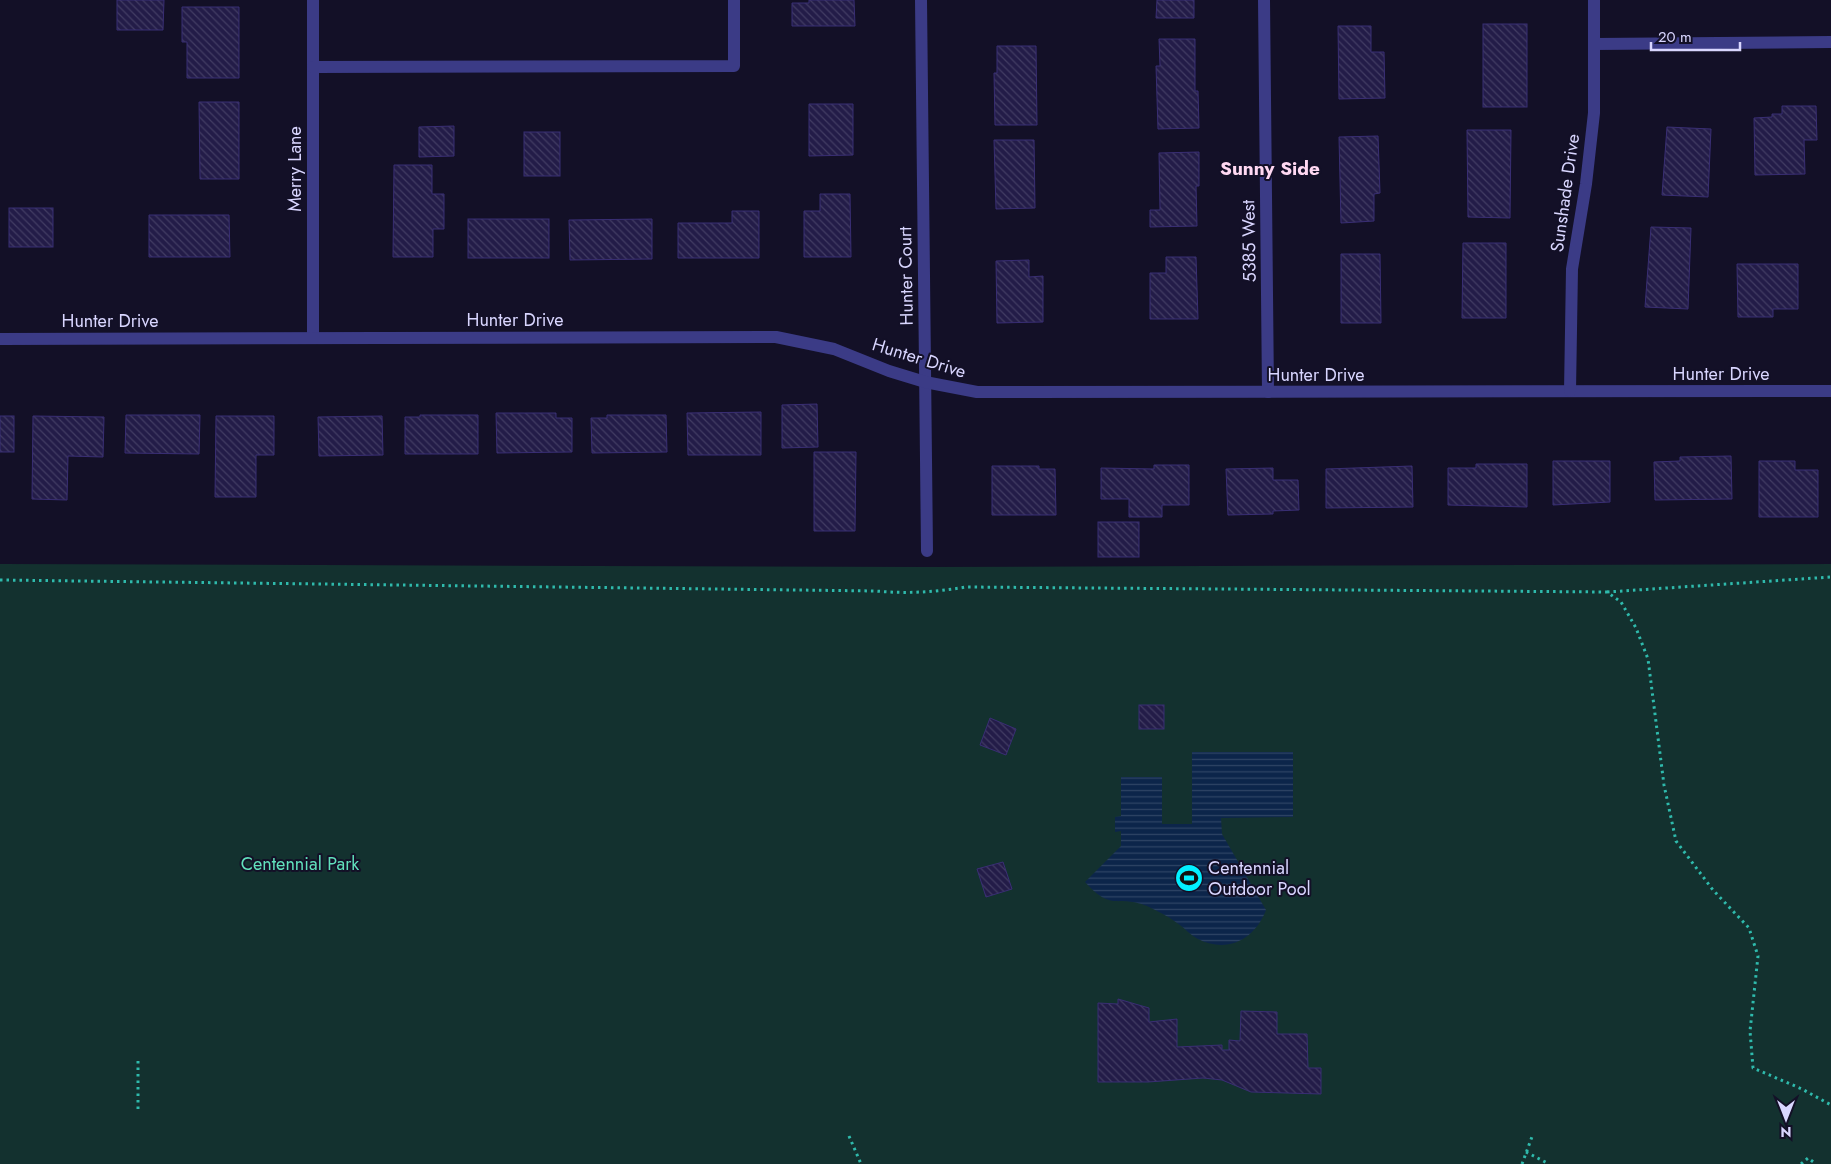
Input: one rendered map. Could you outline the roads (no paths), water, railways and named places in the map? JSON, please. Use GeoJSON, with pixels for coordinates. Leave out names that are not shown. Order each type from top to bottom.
{"type":"FeatureCollection","features":[{"type":"Feature","properties":{"kind":"street","name":"Merry Lane"},"geometry":{"type":"LineString","coordinates":[[312,0],[313,338]]}},
{"type":"Feature","properties":{"kind":"street"},"geometry":{"type":"LineString","coordinates":[[313,67],[734,66],[734,0]]}},
{"type":"Feature","properties":{"kind":"street","name":"Hunter Court"},"geometry":{"type":"LineString","coordinates":[[921,0],[927,551]]}},
{"type":"Feature","properties":{"kind":"street","name":"5385 West"},"geometry":{"type":"LineString","coordinates":[[1264,0],[1268,392]]}},
{"type":"Feature","properties":{"kind":"street","name":"Sunshade Drive"},"geometry":{"type":"LineString","coordinates":[[1570,391],[1572,268],[1591,148],[1594,0]]}},
{"type":"Feature","properties":{"kind":"street"},"geometry":{"type":"LineString","coordinates":[[1594,44],[1831,42]]}},
{"type":"Feature","properties":{"kind":"street","name":"Hunter Drive"},"geometry":{"type":"LineString","coordinates":[[0,339],[776,337],[834,349],[888,371],[925,382],[977,392],[1831,391]]}},
{"type":"Feature","properties":{"kind":"water"},"geometry":{"type":"Polygon","coordinates":[[[1192,752],[1293,752],[1293,817],[1221,818],[1222,834],[1266,910],[1255,929],[1248,936],[1230,944],[1220,945],[1198,939],[1174,920],[1159,912],[1137,903],[1109,900],[1094,891],[1085,882],[1121,846],[1121,831],[1115,832],[1115,817],[1121,816],[1121,777],[1162,777],[1162,824],[1192,824],[1192,752]]]}},
{"type":"Feature","properties":{"kind":"place","name":"Centennial Outdoor Pool"},"geometry":{"type":"Point","coordinates":[1189,878]}},
{"type":"Feature","properties":{"kind":"district","name":"Sunny Side"},"geometry":{"type":"Point","coordinates":[1270,168]}},
{"type":"Feature","properties":{"kind":"park label","name":"Centennial Park"},"geometry":{"type":"Point","coordinates":[300,864]}}]}
